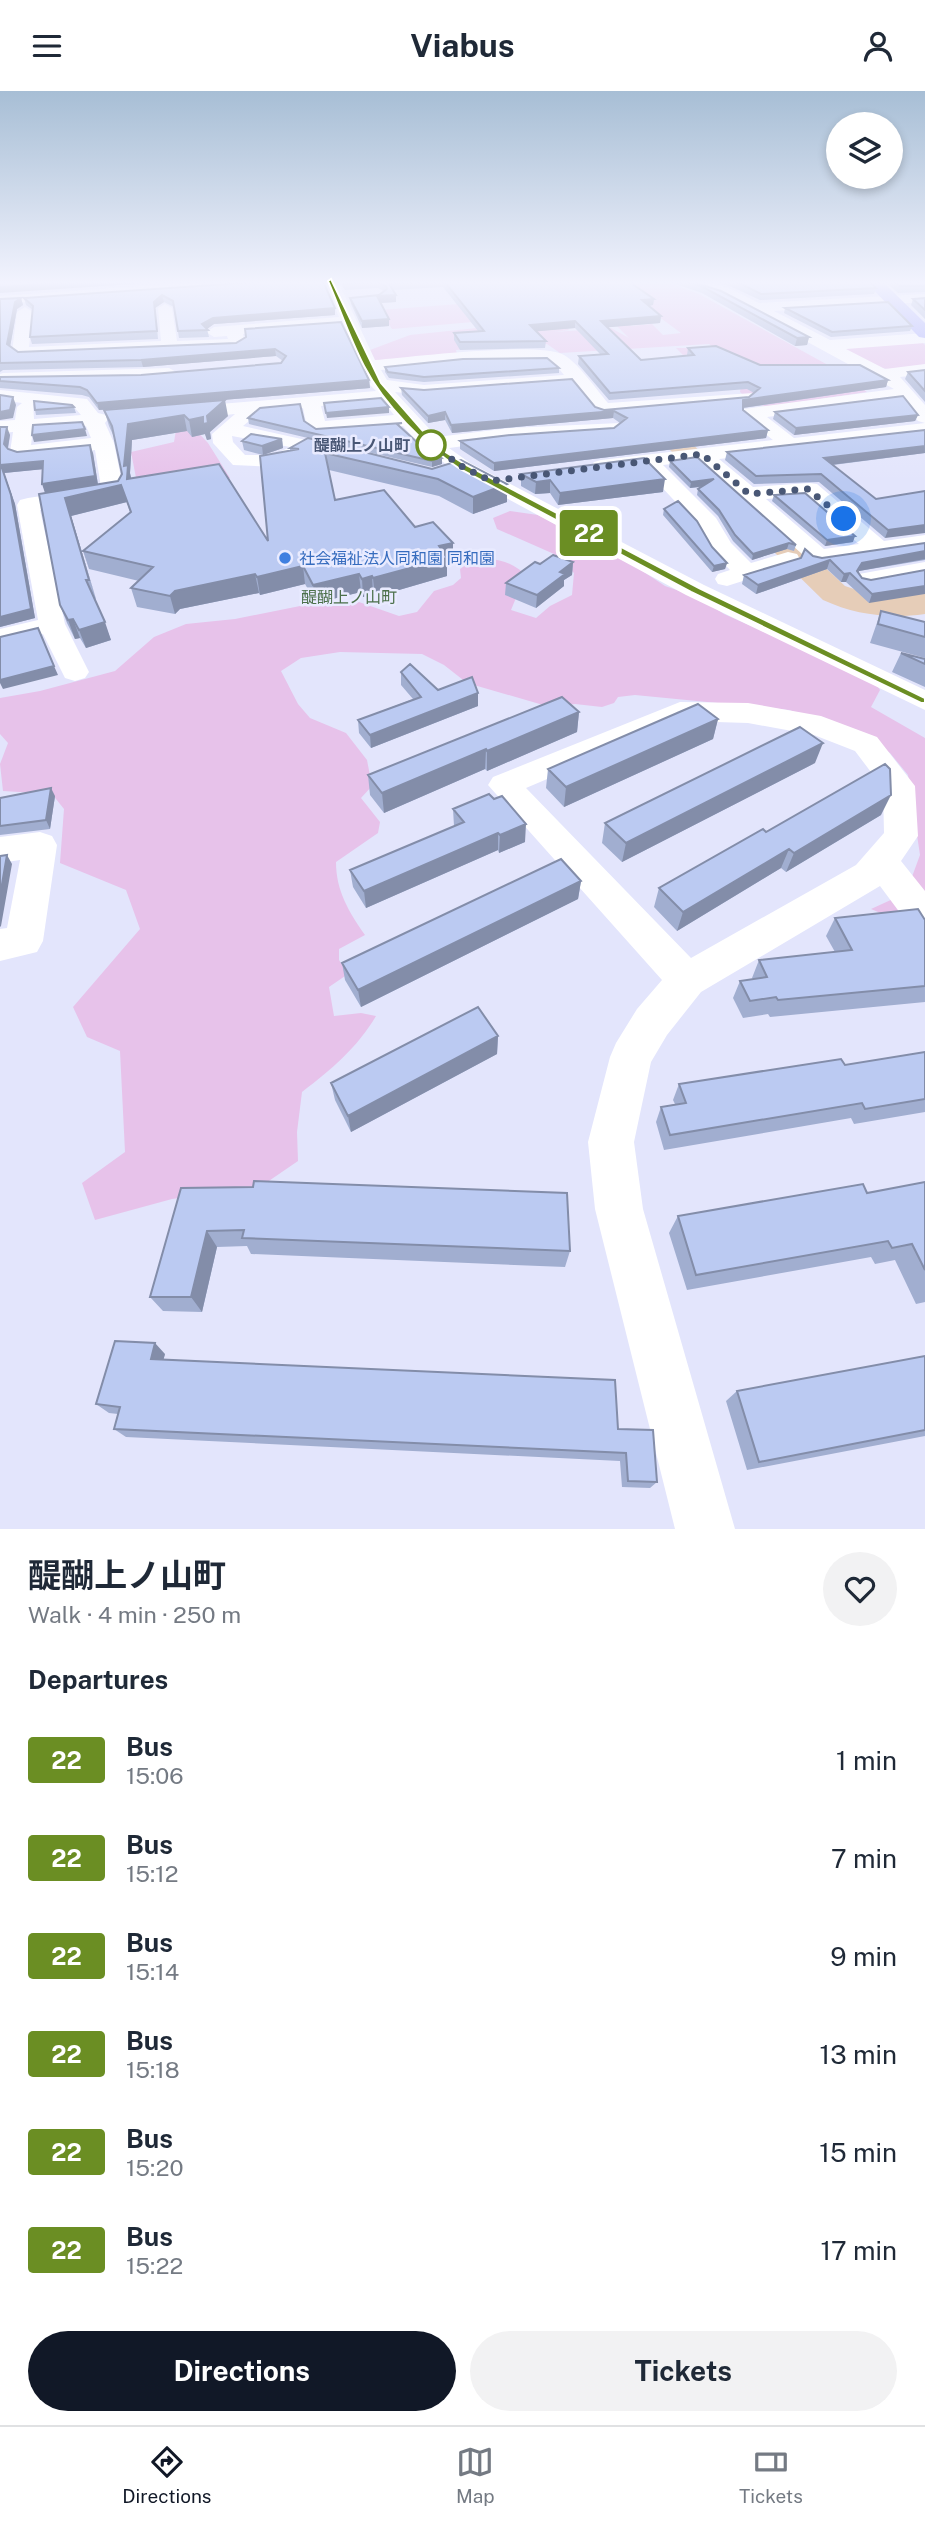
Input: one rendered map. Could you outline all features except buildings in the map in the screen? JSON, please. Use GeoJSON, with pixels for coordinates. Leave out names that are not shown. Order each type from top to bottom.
{"type":"FeatureCollection","features":[{"type":"Feature","properties":{"kind":"street"},"geometry":{"type":"LineString","coordinates":[[20,348],[20,352],[73,348]]}},
{"type":"Feature","properties":{"kind":"street"},"geometry":{"type":"LineString","coordinates":[[360,348],[383,390],[453,470],[491,481],[698,591],[925,701]]}},
{"type":"Feature","properties":{"kind":"street"},"geometry":{"type":"LineString","coordinates":[[834,348],[899,384],[925,417]]}},
{"type":"Feature","properties":{"kind":"street"},"geometry":{"type":"LineString","coordinates":[[368,366],[463,356],[549,355],[561,360],[576,379],[603,409],[747,397],[731,383],[590,394]]}},
{"type":"Feature","properties":{"kind":"street"},"geometry":{"type":"LineString","coordinates":[[882,374],[925,369]]}},
{"type":"Feature","properties":{"kind":"street"},"geometry":{"type":"LineString","coordinates":[[0,378],[112,370],[147,379],[192,371]]}},
{"type":"Feature","properties":{"kind":"street"},"geometry":{"type":"LineString","coordinates":[[226,419],[255,407],[311,403],[383,390],[424,390],[576,379]]}},
{"type":"Feature","properties":{"kind":"street"},"geometry":{"type":"LineString","coordinates":[[676,388],[690,401]]}},
{"type":"Feature","properties":{"kind":"street"},"geometry":{"type":"LineString","coordinates":[[225,390],[223,443],[234,458],[248,463],[284,460],[308,445]]}},
{"type":"Feature","properties":{"kind":"street"},"geometry":{"type":"LineString","coordinates":[[789,444],[751,413],[812,407],[872,396],[907,394]]}},
{"type":"Feature","properties":{"kind":"street"},"geometry":{"type":"LineString","coordinates":[[0,395],[80,403],[93,420],[104,443],[113,492],[28,505],[52,624],[75,672]]}},
{"type":"Feature","properties":{"kind":"street"},"geometry":{"type":"LineString","coordinates":[[28,397],[20,452],[104,443]]}},
{"type":"Feature","properties":{"kind":"street"},"geometry":{"type":"LineString","coordinates":[[311,403],[317,427],[408,420]]}},
{"type":"Feature","properties":{"kind":"street"},"geometry":{"type":"LineString","coordinates":[[551,410],[581,421],[585,429]]}},
{"type":"Feature","properties":{"kind":"street"},"geometry":{"type":"LineString","coordinates":[[519,411],[530,432]]}},
{"type":"Feature","properties":{"kind":"street"},"geometry":{"type":"LineString","coordinates":[[172,414],[226,419],[358,458]]}},
{"type":"Feature","properties":{"kind":"street"},"geometry":{"type":"LineString","coordinates":[[0,427],[119,418]]}},
{"type":"Feature","properties":{"kind":"street"},"geometry":{"type":"LineString","coordinates":[[430,444],[530,432],[613,427]]}},
{"type":"Feature","properties":{"kind":"street"},"geometry":{"type":"LineString","coordinates":[[584,468],[925,429]]}},
{"type":"Feature","properties":{"kind":"street"},"geometry":{"type":"LineString","coordinates":[[692,455],[749,494],[819,557],[916,544],[925,561]]}},
{"type":"Feature","properties":{"kind":"street"},"geometry":{"type":"LineString","coordinates":[[647,460],[708,523],[721,547],[746,572]]}},
{"type":"Feature","properties":{"kind":"street"},"geometry":{"type":"LineString","coordinates":[[491,481],[520,477]]}},
{"type":"Feature","properties":{"kind":"street"},"geometry":{"type":"LineString","coordinates":[[749,494],[808,489],[879,549]]}},
{"type":"Feature","properties":{"kind":"street"},"geometry":{"type":"LineString","coordinates":[[698,591],[788,559]]}},
{"type":"Feature","properties":{"kind":"street"},"geometry":{"type":"LineString","coordinates":[[868,579],[925,569]]}},
{"type":"Feature","properties":{"kind":"street"},"geometry":{"type":"LineString","coordinates":[[0,637],[52,624]]}},
{"type":"Feature","properties":{"kind":"street"},"geometry":{"type":"LineString","coordinates":[[784,631],[912,666]]}},
{"type":"Feature","properties":{"kind":"street"},"geometry":{"type":"LineString","coordinates":[[687,980],[504,785],[680,711],[748,713],[821,726],[866,744],[899,786],[901,836],[869,875],[687,980],[652,1022],[632,1057],[611,1142],[620,1209],[705,1529]]}},
{"type":"Feature","properties":{"kind":"street"},"geometry":{"type":"LineString","coordinates":[[0,850],[40,845],[24,941],[0,945]]}},
{"type":"Feature","properties":{"kind":"street"},"geometry":{"type":"LineString","coordinates":[[881,860],[925,918]]}},
{"type":"Feature","properties":{"kind":"shaded area"},"geometry":{"type":"Polygon","coordinates":[[[474,348],[456,350],[457,354],[375,363],[370,350],[474,348]]]}},
{"type":"Feature","properties":{"kind":"shaded area"},"geometry":{"type":"Polygon","coordinates":[[[553,348],[641,348],[560,353],[553,348]]]}},
{"type":"Feature","properties":{"kind":"shaded area"},"geometry":{"type":"Polygon","coordinates":[[[676,348],[797,348],[837,370],[867,392],[767,407],[748,400],[740,392],[741,385],[716,352],[683,355],[676,348]]]}},
{"type":"Feature","properties":{"kind":"shaded area"},"geometry":{"type":"Polygon","coordinates":[[[841,348],[925,348],[925,367],[887,369],[861,360],[841,348]]]}},
{"type":"Feature","properties":{"kind":"shaded area"},"geometry":{"type":"Polygon","coordinates":[[[193,427],[208,443],[230,478],[139,493],[131,452],[174,442],[176,430],[193,427]]]}},
{"type":"Feature","properties":{"kind":"shaded area"},"geometry":{"type":"Polygon","coordinates":[[[510,511],[538,515],[641,570],[665,586],[700,598],[724,614],[874,681],[880,690],[871,707],[925,738],[925,932],[871,909],[906,893],[920,855],[908,775],[890,753],[864,736],[789,710],[635,695],[618,697],[614,703],[602,707],[575,704],[550,707],[467,683],[444,665],[422,654],[340,652],[301,658],[281,671],[298,704],[310,718],[346,733],[367,760],[372,786],[361,798],[380,822],[378,833],[336,862],[344,901],[365,935],[339,949],[339,960],[348,974],[329,987],[334,1016],[361,1013],[376,1016],[343,1058],[302,1092],[297,1132],[298,1161],[260,1187],[172,1199],[95,1220],[82,1183],[125,1152],[120,1051],[87,1037],[73,1007],[140,929],[126,890],[60,863],[64,809],[52,794],[3,791],[0,764],[8,743],[0,734],[0,698],[40,691],[115,671],[154,637],[186,624],[235,619],[310,604],[356,601],[399,616],[417,612],[434,591],[453,585],[461,578],[460,569],[478,560],[505,562],[529,579],[518,593],[511,610],[536,618],[550,606],[572,595],[574,573],[554,554],[497,529],[493,518],[510,511]]]}},
{"type":"Feature","properties":{"kind":"waterway"},"geometry":{"type":"LineString","coordinates":[[632,424],[653,430],[679,445],[834,593],[856,602],[878,606],[925,604]]}},
{"type":"Feature","properties":{"kind":"bus line","name":"22"},"geometry":{"type":"LineString","coordinates":[[360,348],[378,384],[387,395],[433,447],[463,467],[695,590],[925,701]]}},
{"type":"Feature","properties":{"kind":"place","name":"醍醐上ノ山町"},"geometry":{"type":"Point","coordinates":[431,445]}},
{"type":"Feature","properties":{"kind":"place","name":"社会福祉法人同和園 同和園"},"geometry":{"type":"Point","coordinates":[285,558]}},
{"type":"Feature","properties":{"kind":"district","name":"醍醐上ノ山町"},"geometry":{"type":"Point","coordinates":[349,597]}},
{"type":"Feature","properties":{"kind":"route"},"geometry":{"type":"LineString","coordinates":[[431,445],[463,467],[491,481],[702,454],[749,494],[808,489],[844,519]]}}]}
